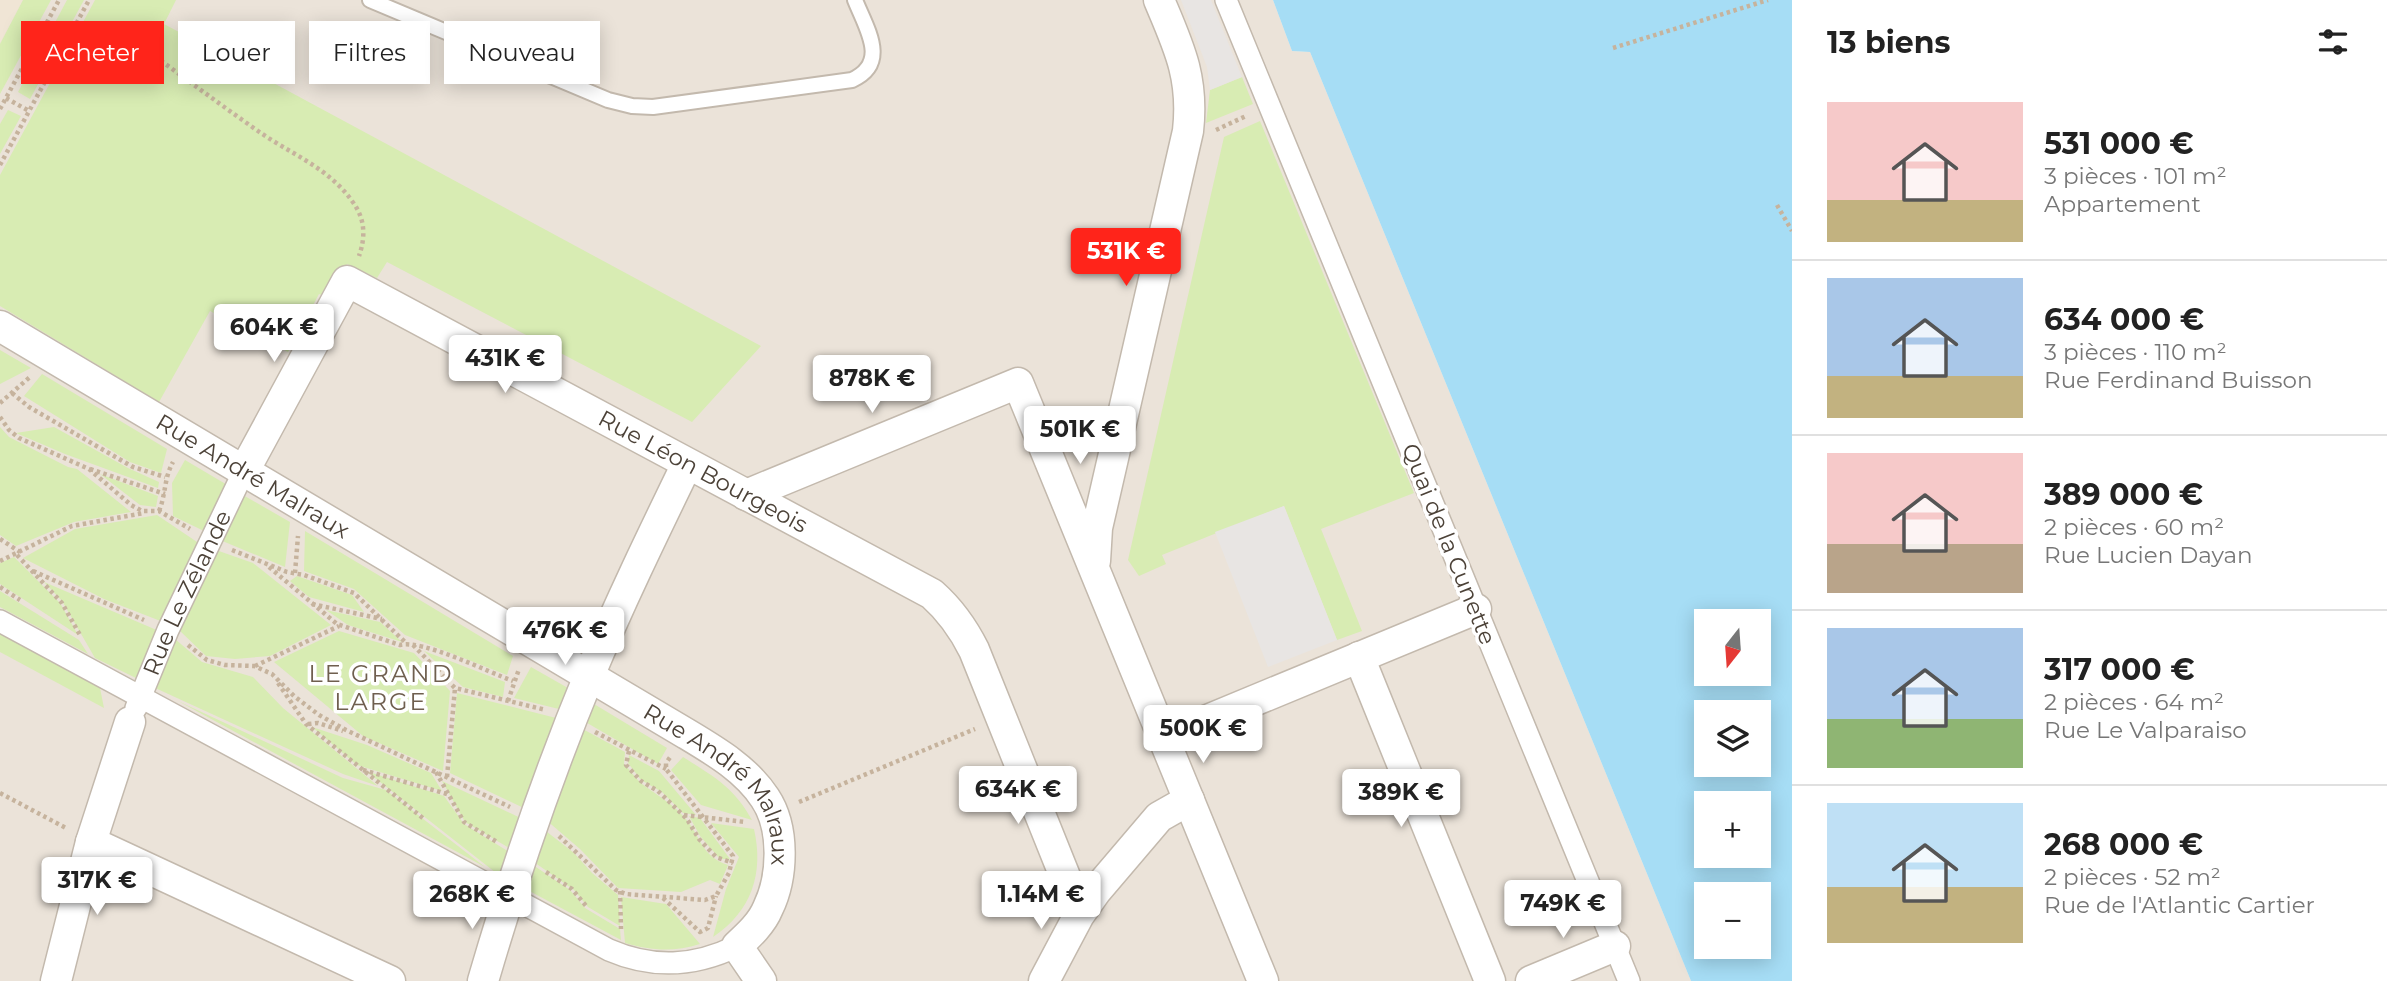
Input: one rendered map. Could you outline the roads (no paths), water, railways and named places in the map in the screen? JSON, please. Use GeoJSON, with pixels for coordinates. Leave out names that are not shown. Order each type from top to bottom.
{"type":"FeatureCollection","features":[{"type":"Feature","properties":{"kind":"street"},"geometry":{"type":"LineString","coordinates":[[1095,568],[1097,528],[1188,131],[1188,78],[1159,0]]}},
{"type":"Feature","properties":{"kind":"street","name":"Quai de la Cunette"},"geometry":{"type":"LineString","coordinates":[[1226,0],[1629,981]]}},
{"type":"Feature","properties":{"kind":"street","name":"Rue Léon Bourgeois"},"geometry":{"type":"LineString","coordinates":[[347,281],[932,594],[947,607],[966,634],[1068,884],[1084,907]]}},
{"type":"Feature","properties":{"kind":"street","name":"Rue Le Zélande"},"geometry":{"type":"LineString","coordinates":[[135,709],[168,630],[244,471],[347,281]]}},
{"type":"Feature","properties":{"kind":"street","name":"Rue André Malraux"},"geometry":{"type":"LineString","coordinates":[[0,327],[715,751],[746,775],[767,800],[774,819],[779,858],[774,893],[768,910],[758,925],[737,946],[713,957],[693,962],[660,964],[625,957],[135,709],[0,621]]}},
{"type":"Feature","properties":{"kind":"street"},"geometry":{"type":"LineString","coordinates":[[746,495],[1018,383],[1263,981]]}},
{"type":"Feature","properties":{"kind":"street"},"geometry":{"type":"LineString","coordinates":[[483,981],[535,819],[572,719],[589,676],[687,464]]}},
{"type":"Feature","properties":{"kind":"street"},"geometry":{"type":"LineString","coordinates":[[1164,738],[1476,609]]}},
{"type":"Feature","properties":{"kind":"street"},"geometry":{"type":"LineString","coordinates":[[1359,657],[1490,981]]}},
{"type":"Feature","properties":{"kind":"street"},"geometry":{"type":"LineString","coordinates":[[56,981],[91,842],[135,709]]}},
{"type":"Feature","properties":{"kind":"street"},"geometry":{"type":"LineString","coordinates":[[1044,981],[1084,907],[1159,817],[1189,800]]}},
{"type":"Feature","properties":{"kind":"street"},"geometry":{"type":"LineString","coordinates":[[91,842],[390,981]]}},
{"type":"Feature","properties":{"kind":"street"},"geometry":{"type":"LineString","coordinates":[[737,946],[761,981]]}},
{"type":"Feature","properties":{"kind":"street"},"geometry":{"type":"LineString","coordinates":[[1531,981],[1615,946]]}},
{"type":"Feature","properties":{"kind":"lane"},"geometry":{"type":"LineString","coordinates":[[370,0],[608,100],[644,107],[859,76],[870,66],[873,51],[855,0]]}},
{"type":"Feature","properties":{"kind":"water"},"geometry":{"type":"Polygon","coordinates":[[[1273,0],[1792,0],[1792,981],[1691,981],[1310,52],[1292,51],[1273,0]]]}},
{"type":"Feature","properties":{"kind":"district","name":"LE GRAND LARGE"},"geometry":{"type":"Point","coordinates":[381,687]}}]}
